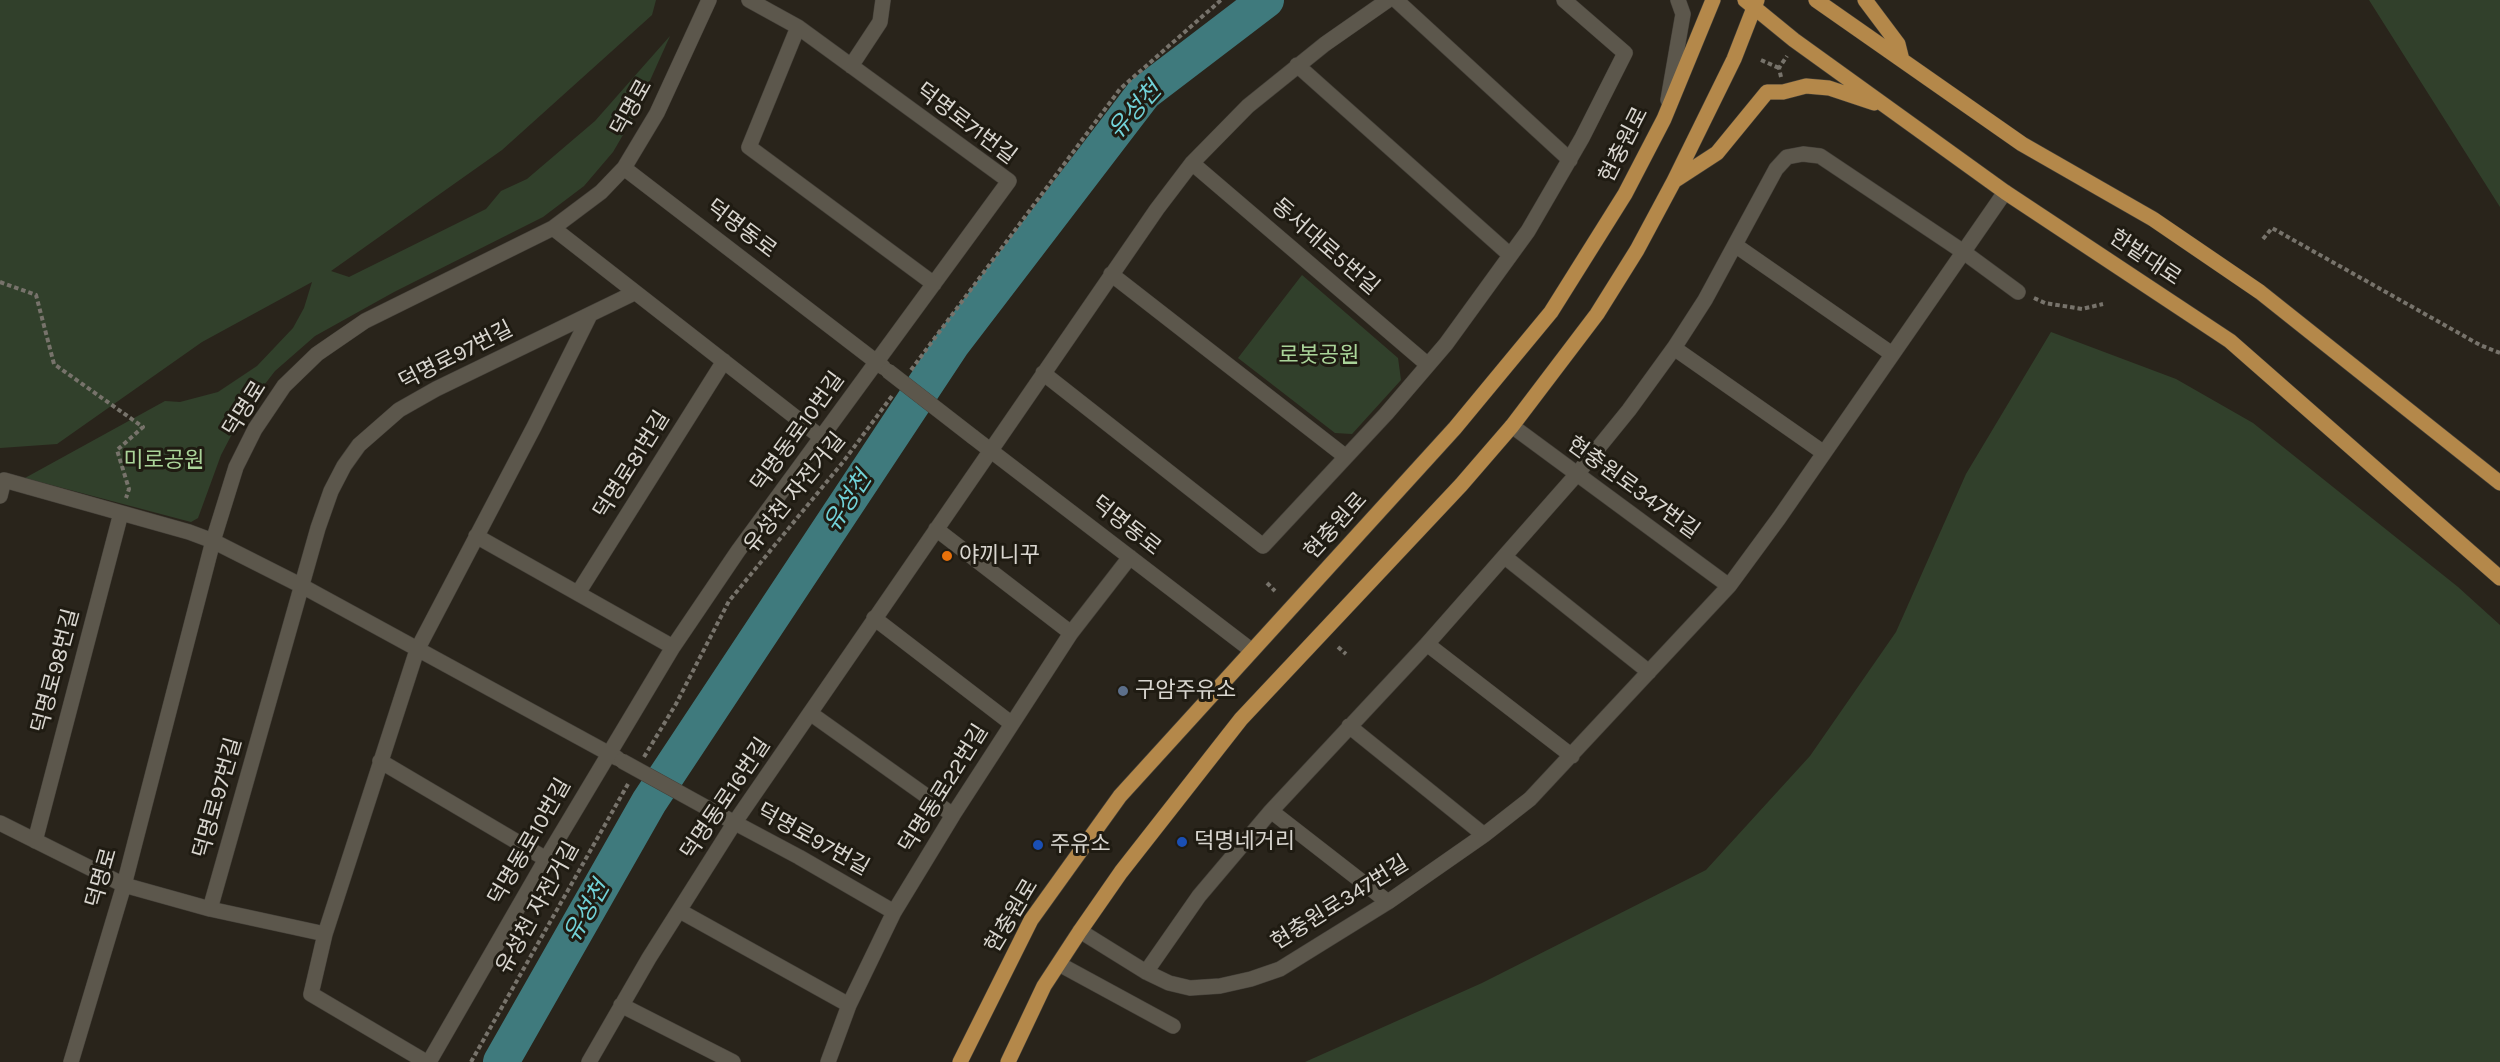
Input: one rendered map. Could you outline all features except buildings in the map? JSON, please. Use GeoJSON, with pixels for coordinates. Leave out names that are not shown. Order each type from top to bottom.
{"type":"FeatureCollection","features":[{"type":"Feature","properties":{"kind":"main road","name":"현충원로"},"geometry":{"type":"LineString","coordinates":[[960,1062],[1031,920],[1120,796],[1455,428],[1551,312],[1625,195],[1664,119],[1713,0]]}},
{"type":"Feature","properties":{"kind":"main road","name":"한밭대로"},"geometry":{"type":"LineString","coordinates":[[1816,0],[2022,144],[2154,219],[2260,292],[2500,483]]}},
{"type":"Feature","properties":{"kind":"main road"},"geometry":{"type":"LineString","coordinates":[[1865,0],[1898,44],[1902,60]]}},
{"type":"Feature","properties":{"kind":"main road","name":"한밭대로"},"geometry":{"type":"LineString","coordinates":[[1752,3],[1794,40],[2005,192],[2230,341],[2500,578]]}},
{"type":"Feature","properties":{"kind":"main road"},"geometry":{"type":"LineString","coordinates":[[1008,1062],[1044,986],[1080,931],[1121,872],[1241,719],[1461,485],[1512,426],[1597,314],[1637,250],[1674,181],[1734,59],[1752,3]]}},
{"type":"Feature","properties":{"kind":"main road"},"geometry":{"type":"LineString","coordinates":[[1674,181],[1717,153],[1767,92],[1783,92],[1806,86],[1829,88],[1886,106]]}},
{"type":"Feature","properties":{"kind":"street","name":"덕명로"},"geometry":{"type":"LineString","coordinates":[[71,1062],[124,885],[213,541],[236,467],[255,429],[284,386],[317,354],[365,321],[553,228],[601,192],[624,168],[657,113],[709,0]]}},
{"type":"Feature","properties":{"kind":"street","name":"덕명로71번길"},"geometry":{"type":"LineString","coordinates":[[749,0],[798,27],[1008,181],[934,284],[882,366]]}},
{"type":"Feature","properties":{"kind":"street"},"geometry":{"type":"LineString","coordinates":[[851,66],[880,22],[883,0]]}},
{"type":"Feature","properties":{"kind":"street"},"geometry":{"type":"LineString","coordinates":[[991,450],[1111,274],[1192,163],[1248,106],[1297,65],[1355,21],[1388,0]]}},
{"type":"Feature","properties":{"kind":"street"},"geometry":{"type":"LineString","coordinates":[[1396,0],[1570,160]]}},
{"type":"Feature","properties":{"kind":"street"},"geometry":{"type":"LineString","coordinates":[[1043,373],[1263,546],[1428,365],[1528,231],[1570,160],[1625,53],[1564,0]]}},
{"type":"Feature","properties":{"kind":"street"},"geometry":{"type":"LineString","coordinates":[[1664,119],[1683,14],[1678,0]]}},
{"type":"Feature","properties":{"kind":"street"},"geometry":{"type":"LineString","coordinates":[[798,27],[749,147],[934,284]]}},
{"type":"Feature","properties":{"kind":"street"},"geometry":{"type":"LineString","coordinates":[[1297,65],[1510,255]]}},
{"type":"Feature","properties":{"kind":"street"},"geometry":{"type":"LineString","coordinates":[[1146,972],[1199,896],[1271,811],[1505,557],[1629,410],[1674,348],[1736,245],[1776,169],[1787,157],[1803,154],[1820,156],[1965,253],[2018,292]]}},
{"type":"Feature","properties":{"kind":"street","name":"동서대로5번길"},"geometry":{"type":"LineString","coordinates":[[1192,163],[1428,365]]}},
{"type":"Feature","properties":{"kind":"street","name":"덕명동로"},"geometry":{"type":"LineString","coordinates":[[624,168],[1251,651]]}},
{"type":"Feature","properties":{"kind":"street","name":"현충원로347번길"},"geometry":{"type":"LineString","coordinates":[[1080,931],[1168,983],[1190,988],[1220,986],[1251,979],[1280,969],[1388,902],[1484,835],[1530,799],[1729,586],[1965,253],[2005,192]]}},
{"type":"Feature","properties":{"kind":"street"},"geometry":{"type":"LineString","coordinates":[[553,228],[822,438]]}},
{"type":"Feature","properties":{"kind":"street"},"geometry":{"type":"LineString","coordinates":[[1736,245],[1892,354]]}},
{"type":"Feature","properties":{"kind":"street"},"geometry":{"type":"LineString","coordinates":[[1111,274],[1346,457]]}},
{"type":"Feature","properties":{"kind":"street","name":"덕명로97번길"},"geometry":{"type":"LineString","coordinates":[[210,909],[331,491],[359,444],[399,410],[436,389],[634,293]]}},
{"type":"Feature","properties":{"kind":"street"},"geometry":{"type":"LineString","coordinates":[[427,1062],[311,994],[325,934],[417,650],[590,315]]}},
{"type":"Feature","properties":{"kind":"street"},"geometry":{"type":"LineString","coordinates":[[1674,348],[1824,453]]}},
{"type":"Feature","properties":{"kind":"street","name":"덕명로81번길"},"geometry":{"type":"LineString","coordinates":[[578,594],[724,361]]}},
{"type":"Feature","properties":{"kind":"street","name":"덕명동로10번길"},"geometry":{"type":"LineString","coordinates":[[427,1062],[608,753],[673,647],[738,552],[822,438],[882,366]]}},
{"type":"Feature","properties":{"kind":"street","name":"현충원로347번길"},"geometry":{"type":"LineString","coordinates":[[1512,426],[1729,586]]}},
{"type":"Feature","properties":{"kind":"street","name":"덕명동로16번길"},"geometry":{"type":"LineString","coordinates":[[589,1062],[621,1005],[735,822],[991,450]]}},
{"type":"Feature","properties":{"kind":"street"},"geometry":{"type":"LineString","coordinates":[[0,496],[4,480],[189,532],[213,541],[302,586],[608,753]]}},
{"type":"Feature","properties":{"kind":"street","name":"덕명로98번길"},"geometry":{"type":"LineString","coordinates":[[35,841],[121,513]]}},
{"type":"Feature","properties":{"kind":"street"},"geometry":{"type":"LineString","coordinates":[[936,529],[1071,633]]}},
{"type":"Feature","properties":{"kind":"street"},"geometry":{"type":"LineString","coordinates":[[476,536],[673,647]]}},
{"type":"Feature","properties":{"kind":"street","name":"덕명동로22번길"},"geometry":{"type":"LineString","coordinates":[[828,1062],[849,1005],[894,912],[953,815],[1071,633],[1130,557]]}},
{"type":"Feature","properties":{"kind":"street"},"geometry":{"type":"LineString","coordinates":[[1505,557],[1649,672]]}},
{"type":"Feature","properties":{"kind":"street"},"geometry":{"type":"LineString","coordinates":[[874,618],[1012,724]]}},
{"type":"Feature","properties":{"kind":"street"},"geometry":{"type":"LineString","coordinates":[[1427,644],[1572,756]]}},
{"type":"Feature","properties":{"kind":"street"},"geometry":{"type":"LineString","coordinates":[[810,713],[953,815]]}},
{"type":"Feature","properties":{"kind":"street"},"geometry":{"type":"LineString","coordinates":[[1349,726],[1484,835]]}},
{"type":"Feature","properties":{"kind":"street","name":"덕명로97번길"},"geometry":{"type":"LineString","coordinates":[[608,753],[894,912]]}},
{"type":"Feature","properties":{"kind":"street"},"geometry":{"type":"LineString","coordinates":[[380,761],[546,858]]}},
{"type":"Feature","properties":{"kind":"street"},"geometry":{"type":"LineString","coordinates":[[1271,811],[1388,902]]}},
{"type":"Feature","properties":{"kind":"street"},"geometry":{"type":"LineString","coordinates":[[0,823],[124,885],[210,909],[325,934]]}},
{"type":"Feature","properties":{"kind":"street"},"geometry":{"type":"LineString","coordinates":[[680,910],[849,1005]]}},
{"type":"Feature","properties":{"kind":"street"},"geometry":{"type":"LineString","coordinates":[[1059,964],[1173,1026]]}},
{"type":"Feature","properties":{"kind":"street"},"geometry":{"type":"LineString","coordinates":[[621,1005],[733,1062]]}},
{"type":"Feature","properties":{"kind":"path"},"geometry":{"type":"LineString","coordinates":[[907,376],[1120,89],[1221,0]]}},
{"type":"Feature","properties":{"kind":"path"},"geometry":{"type":"LineString","coordinates":[[1761,60],[1779,68],[1787,56]]}},
{"type":"Feature","properties":{"kind":"path"},"geometry":{"type":"LineString","coordinates":[[2263,239],[2272,228],[2480,345],[2500,353]]}},
{"type":"Feature","properties":{"kind":"path"},"geometry":{"type":"LineString","coordinates":[[0,282],[36,295],[54,364],[143,427],[117,450],[129,489],[121,513]]}},
{"type":"Feature","properties":{"kind":"path"},"geometry":{"type":"LineString","coordinates":[[2018,292],[2045,303],[2082,309],[2103,304]]}},
{"type":"Feature","properties":{"kind":"path","name":"유성천 자전거길"},"geometry":{"type":"LineString","coordinates":[[641,763],[676,704],[729,601],[843,462],[893,395]]}},
{"type":"Feature","properties":{"kind":"path"},"geometry":{"type":"LineString","coordinates":[[1267,583],[1275,591]]}},
{"type":"Feature","properties":{"kind":"path"},"geometry":{"type":"LineString","coordinates":[[1338,647],[1346,654]]}},
{"type":"Feature","properties":{"kind":"path","name":"유성천 자전거길"},"geometry":{"type":"LineString","coordinates":[[471,1062],[629,783]]}},
{"type":"Feature","properties":{"kind":"green space","name":"미로공원"},"geometry":{"type":"Polygon","coordinates":[[[0,0],[656,0],[652,15],[502,150],[331,271],[349,277],[486,209],[501,191],[527,179],[595,121],[670,36],[634,116],[613,152],[584,186],[543,217],[394,292],[315,336],[275,371],[244,411],[221,455],[198,518],[191,522],[25,478],[165,401],[180,402],[218,392],[257,366],[293,328],[304,308],[312,282],[202,342],[57,444],[0,448],[0,0]]]}},
{"type":"Feature","properties":{"kind":"green space"},"geometry":{"type":"Polygon","coordinates":[[[2369,0],[2500,0],[2500,207],[2369,0]]]}},
{"type":"Feature","properties":{"kind":"green space","name":"로봇공원"},"geometry":{"type":"Polygon","coordinates":[[[1302,275],[1398,358],[1401,380],[1352,434],[1335,433],[1238,358],[1302,275]]]}},
{"type":"Feature","properties":{"kind":"green space"},"geometry":{"type":"Polygon","coordinates":[[[2051,332],[2176,379],[2253,423],[2458,587],[2500,625],[2500,1062],[1305,1062],[1482,983],[1706,870],[1810,756],[1896,632],[1966,474],[2051,332]]]}},
{"type":"Feature","properties":{"kind":"waterway","name":"유성천"},"geometry":{"type":"LineString","coordinates":[[501,1062],[649,802],[952,344],[1144,93],[1266,0]]}},
{"type":"Feature","properties":{"kind":"place","name":"야끼니꾸"},"geometry":{"type":"Point","coordinates":[947,556]}},
{"type":"Feature","properties":{"kind":"place","name":"구암주유소"},"geometry":{"type":"Point","coordinates":[1123,691]}},
{"type":"Feature","properties":{"kind":"place","name":"덕명네거리"},"geometry":{"type":"Point","coordinates":[1182,842]}},
{"type":"Feature","properties":{"kind":"place","name":"주유소"},"geometry":{"type":"Point","coordinates":[1038,845]}}]}
